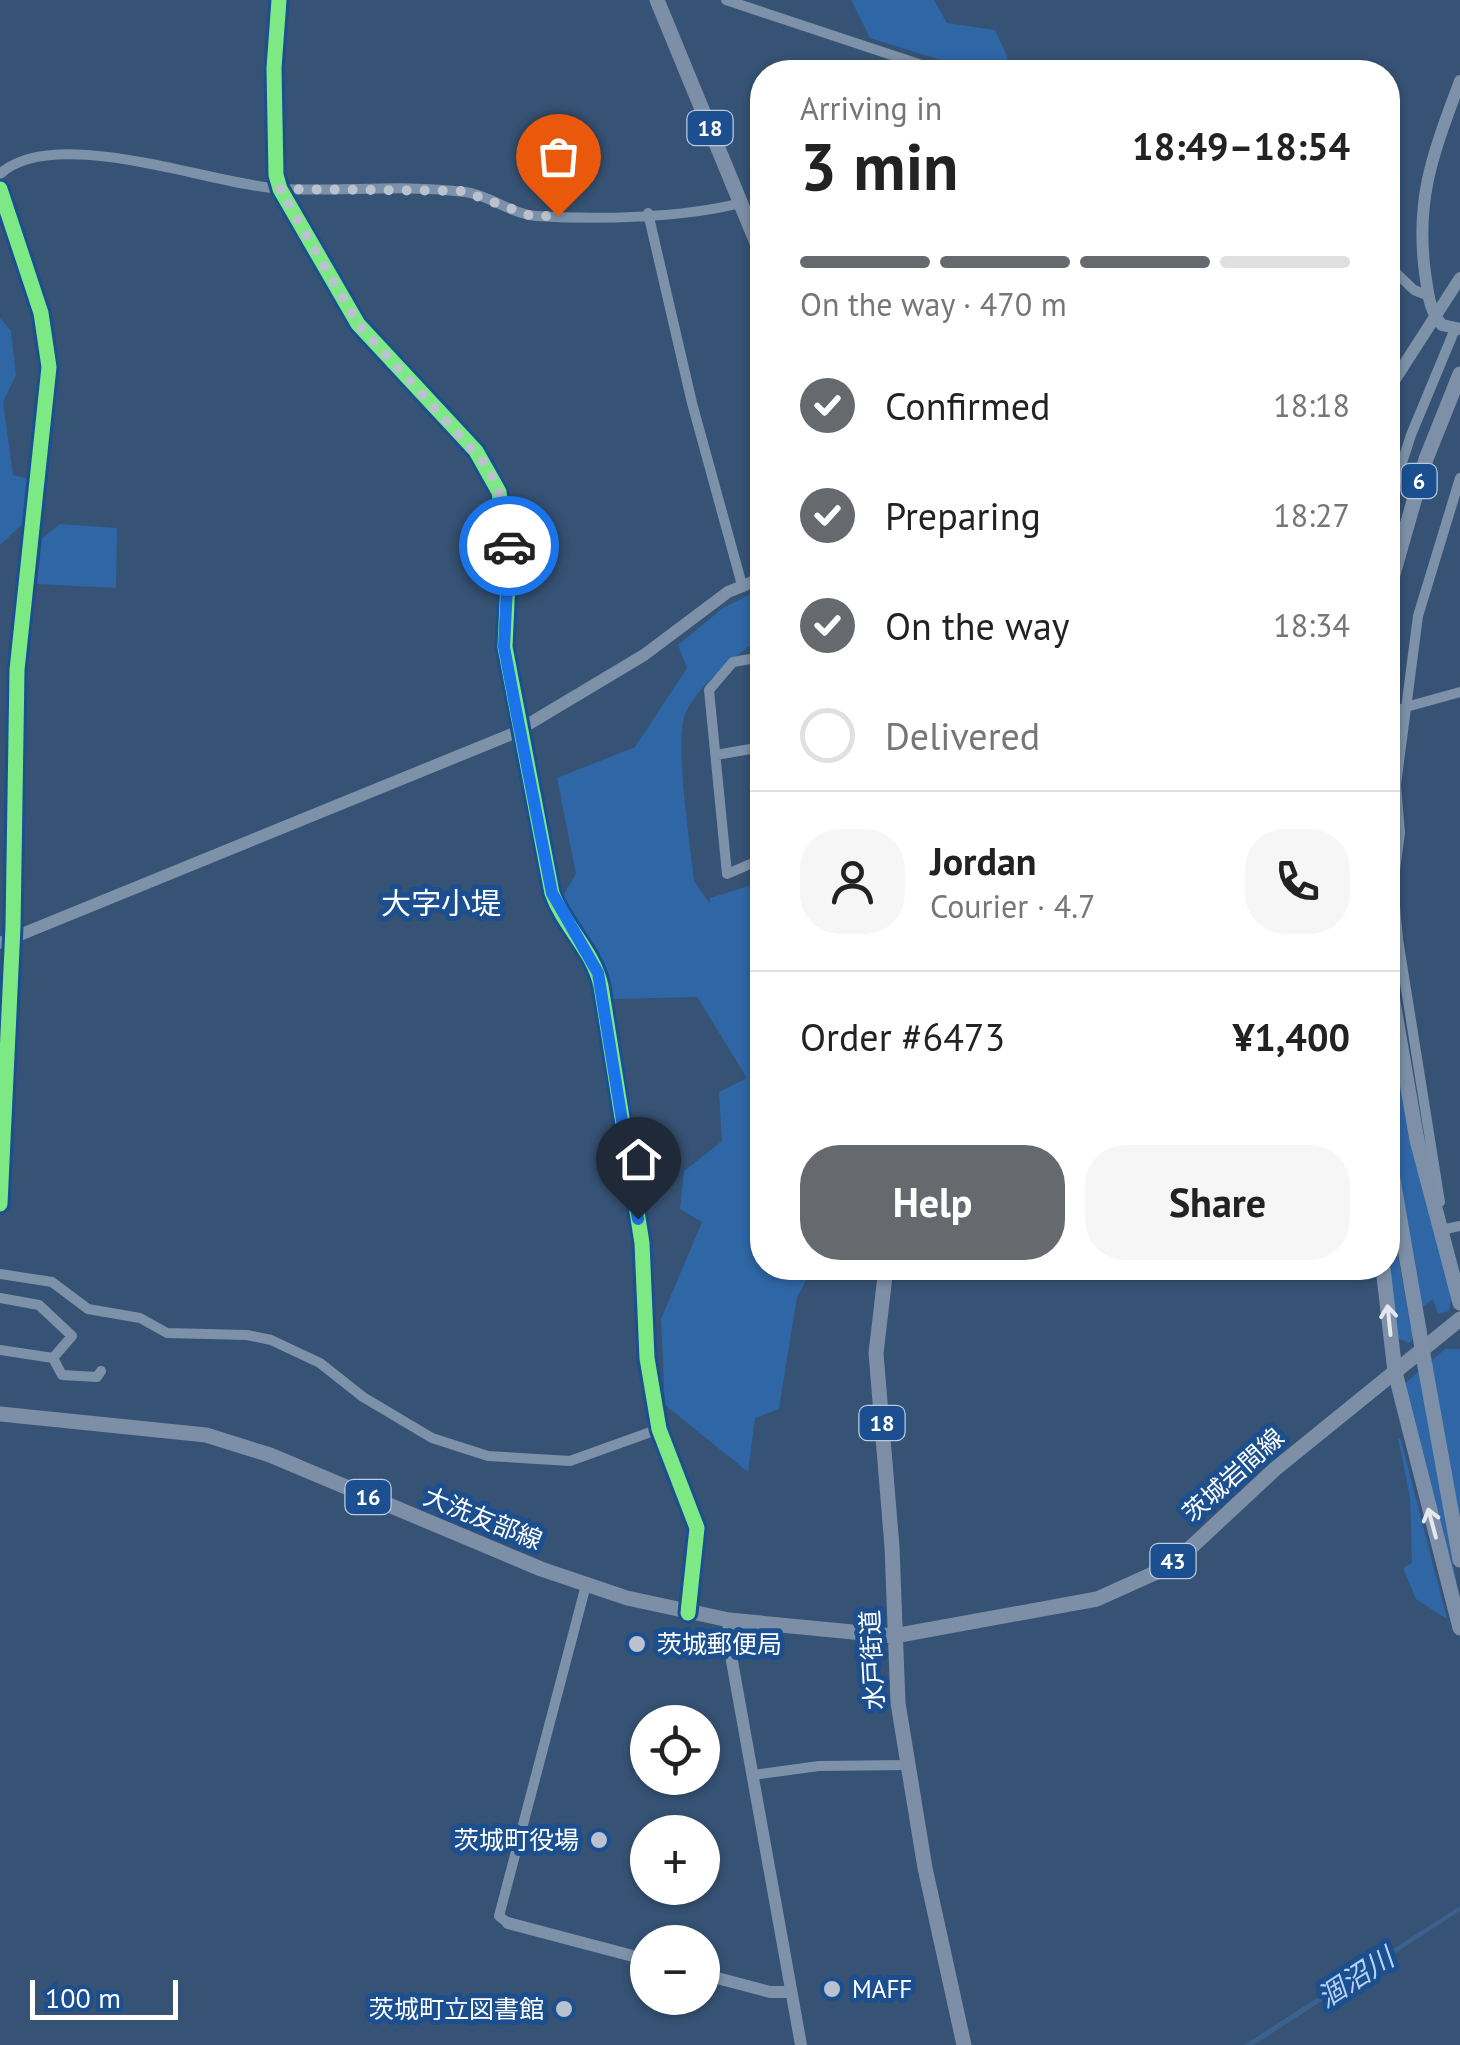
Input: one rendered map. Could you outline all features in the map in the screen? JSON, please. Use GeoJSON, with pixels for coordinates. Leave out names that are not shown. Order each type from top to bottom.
{"type":"FeatureCollection","features":[{"type":"Feature","properties":{"kind":"highway","name":"6"},"geometry":{"type":"LineString","coordinates":[[1400,550],[1426,459],[1460,374]]}},
{"type":"Feature","properties":{"kind":"highway"},"geometry":{"type":"LineString","coordinates":[[1400,1042],[1417,1140],[1460,1303]]}},
{"type":"Feature","properties":{"kind":"highway"},"geometry":{"type":"LineString","coordinates":[[1400,1220],[1460,1560]]}},
{"type":"Feature","properties":{"kind":"highway"},"geometry":{"type":"LineString","coordinates":[[1382,1280],[1395,1372],[1459,1622]]}},
{"type":"Feature","properties":{"kind":"main road","name":"18"},"geometry":{"type":"LineString","coordinates":[[657,0],[750,225]]}},
{"type":"Feature","properties":{"kind":"main road","name":"水戸街道"},"geometry":{"type":"LineString","coordinates":[[885,1280],[876,1353],[892,1547],[894,1636],[908,1765],[943,1962],[964,2045]]}},
{"type":"Feature","properties":{"kind":"main road","name":"茨城岩間線"},"geometry":{"type":"LineString","coordinates":[[894,1636],[1076,1604],[1143,1580],[1187,1551],[1275,1469],[1460,1319]]}},
{"type":"Feature","properties":{"kind":"main road","name":"大洗友部線"},"geometry":{"type":"LineString","coordinates":[[0,1414],[173,1430],[226,1440],[586,1585],[728,1620],[894,1636]]}},
{"type":"Feature","properties":{"kind":"street"},"geometry":{"type":"LineString","coordinates":[[279,0],[274,68],[280,189],[358,324],[476,451],[493,477],[508,524],[504,647],[552,893],[562,918],[591,958],[600,986],[642,1243],[647,1358],[659,1429],[698,1528],[688,1613]]}},
{"type":"Feature","properties":{"kind":"street"},"geometry":{"type":"LineString","coordinates":[[726,0],[907,60]]}},
{"type":"Feature","properties":{"kind":"street"},"geometry":{"type":"LineString","coordinates":[[1428,296],[1421,230],[1423,188],[1460,82]]}},
{"type":"Feature","properties":{"kind":"street"},"geometry":{"type":"LineString","coordinates":[[0,174],[7,168],[59,156],[152,161],[233,184],[280,189],[463,191],[531,216],[648,213],[741,203]]}},
{"type":"Feature","properties":{"kind":"street"},"geometry":{"type":"LineString","coordinates":[[0,189],[46,333],[48,367],[18,639],[5,942],[0,1204]]}},
{"type":"Feature","properties":{"kind":"street"},"geometry":{"type":"LineString","coordinates":[[648,213],[692,404],[742,585]]}},
{"type":"Feature","properties":{"kind":"street"},"geometry":{"type":"LineString","coordinates":[[1400,277],[1428,296],[1440,314],[1458,329],[1411,434],[1400,468]]}},
{"type":"Feature","properties":{"kind":"street"},"geometry":{"type":"LineString","coordinates":[[1400,372],[1460,278]]}},
{"type":"Feature","properties":{"kind":"street"},"geometry":{"type":"LineString","coordinates":[[1440,314],[1460,291]]}},
{"type":"Feature","properties":{"kind":"street"},"geometry":{"type":"LineString","coordinates":[[1400,753],[1418,616],[1460,478]]}},
{"type":"Feature","properties":{"kind":"street"},"geometry":{"type":"LineString","coordinates":[[5,942],[522,730],[644,655],[750,582]]}},
{"type":"Feature","properties":{"kind":"street"},"geometry":{"type":"LineString","coordinates":[[750,659],[733,662],[709,690],[727,874],[750,864]]}},
{"type":"Feature","properties":{"kind":"street"},"geometry":{"type":"LineString","coordinates":[[1400,710],[1460,692]]}},
{"type":"Feature","properties":{"kind":"street"},"geometry":{"type":"LineString","coordinates":[[716,755],[750,749]]}},
{"type":"Feature","properties":{"kind":"street"},"geometry":{"type":"LineString","coordinates":[[1400,939],[1444,1236],[1460,1226]]}},
{"type":"Feature","properties":{"kind":"street"},"geometry":{"type":"LineString","coordinates":[[0,1274],[52,1282],[88,1309],[140,1318],[167,1333],[247,1334],[271,1340],[320,1363],[363,1397],[432,1438],[488,1456],[570,1461],[659,1429]]}},
{"type":"Feature","properties":{"kind":"street"},"geometry":{"type":"LineString","coordinates":[[0,1298],[39,1304],[72,1336],[53,1358]]}},
{"type":"Feature","properties":{"kind":"street"},"geometry":{"type":"LineString","coordinates":[[0,1350],[53,1358]]}},
{"type":"Feature","properties":{"kind":"street"},"geometry":{"type":"LineString","coordinates":[[53,1358],[62,1375],[97,1377],[102,1372]]}},
{"type":"Feature","properties":{"kind":"street"},"geometry":{"type":"LineString","coordinates":[[586,1585],[499,1916],[508,1923],[630,1955]]}},
{"type":"Feature","properties":{"kind":"street"},"geometry":{"type":"LineString","coordinates":[[728,1620],[800,2045]]}},
{"type":"Feature","properties":{"kind":"street"},"geometry":{"type":"LineString","coordinates":[[753,1775],[819,1766],[908,1765]]}},
{"type":"Feature","properties":{"kind":"street"},"geometry":{"type":"LineString","coordinates":[[720,1979],[770,1992],[790,1992]]}},
{"type":"Feature","properties":{"kind":"shaded area"},"geometry":{"type":"Polygon","coordinates":[[[851,0],[934,0],[947,23],[995,30],[1009,60],[941,60],[870,38],[851,0]]]}},
{"type":"Feature","properties":{"kind":"shaded area"},"geometry":{"type":"Polygon","coordinates":[[[0,318],[11,331],[16,375],[3,402],[13,475],[29,479],[26,521],[0,545],[0,318]]]}},
{"type":"Feature","properties":{"kind":"shaded area"},"geometry":{"type":"Polygon","coordinates":[[[60,524],[117,528],[116,588],[37,584],[42,538],[60,524]]]}},
{"type":"Feature","properties":{"kind":"shaded area"},"geometry":{"type":"Polygon","coordinates":[[[750,594],[750,646],[701,690],[682,725],[684,793],[694,881],[710,904],[710,898],[750,886],[750,1280],[806,1280],[797,1297],[779,1409],[755,1418],[748,1472],[665,1405],[661,1319],[702,1222],[680,1209],[684,1171],[722,1141],[719,1092],[747,1078],[697,997],[613,999],[594,946],[572,924],[562,897],[576,874],[557,778],[635,747],[687,668],[678,645],[723,608],[750,594]]]}},
{"type":"Feature","properties":{"kind":"shaded area"},"geometry":{"type":"Polygon","coordinates":[[[1400,1075],[1452,1296],[1449,1311],[1438,1314],[1433,1299],[1421,1308],[1400,1176],[1400,1075]]]}},
{"type":"Feature","properties":{"kind":"shaded area"},"geometry":{"type":"Polygon","coordinates":[[[1400,1267],[1413,1339],[1409,1343],[1395,1337],[1389,1280],[1400,1280],[1400,1267]]]}},
{"type":"Feature","properties":{"kind":"shaded area"},"geometry":{"type":"Polygon","coordinates":[[[1445,1349],[1460,1349],[1460,1531],[1430,1362],[1445,1349]]]}},
{"type":"Feature","properties":{"kind":"shaded area"},"geometry":{"type":"Polygon","coordinates":[[[1419,1371],[1458,1590],[1401,1387],[1419,1371]]]}},
{"type":"Feature","properties":{"kind":"shaded area"},"geometry":{"type":"Polygon","coordinates":[[[1398,1438],[1447,1619],[1416,1599],[1403,1568],[1412,1563],[1410,1498],[1398,1438]]]}},
{"type":"Feature","properties":{"kind":"water","name":"涸沼川"},"geometry":{"type":"Polygon","coordinates":[[[1460,1906],[1460,1911],[1254,2045],[1244,2045],[1460,1906]]]}},
{"type":"Feature","properties":{"kind":"cycle path"},"geometry":{"type":"LineString","coordinates":[[279,0],[274,68],[276,175],[280,189],[358,324],[476,451],[499,492],[509,558],[505,647],[552,893],[592,961],[601,986],[642,1243],[647,1358],[659,1429],[697,1528],[688,1613]]}},
{"type":"Feature","properties":{"kind":"cycle path"},"geometry":{"type":"LineString","coordinates":[[0,189],[41,313],[49,367],[17,670],[13,927],[0,1204]]}},
{"type":"Feature","properties":{"kind":"way so far"},"geometry":{"type":"LineString","coordinates":[[509,546],[508,524],[487,466],[358,324],[280,189],[463,191],[531,216],[558,216]]}},
{"type":"Feature","properties":{"kind":"place","name":"茨城郵便局"},"geometry":{"type":"Point","coordinates":[637,1644]}},
{"type":"Feature","properties":{"kind":"place","name":"茨城町役場"},"geometry":{"type":"Point","coordinates":[599,1840]}},
{"type":"Feature","properties":{"kind":"place","name":"MAFF"},"geometry":{"type":"Point","coordinates":[832,1989]}},
{"type":"Feature","properties":{"kind":"place","name":"茨城町立図書館"},"geometry":{"type":"Point","coordinates":[564,2009]}},
{"type":"Feature","properties":{"kind":"district","name":"大字小堤"},"geometry":{"type":"Point","coordinates":[441,902]}},
{"type":"Feature","properties":{"kind":"route"},"geometry":{"type":"LineString","coordinates":[[509,546],[504,647],[516,710],[552,893],[562,918],[598,973],[638,1219]]}}]}
